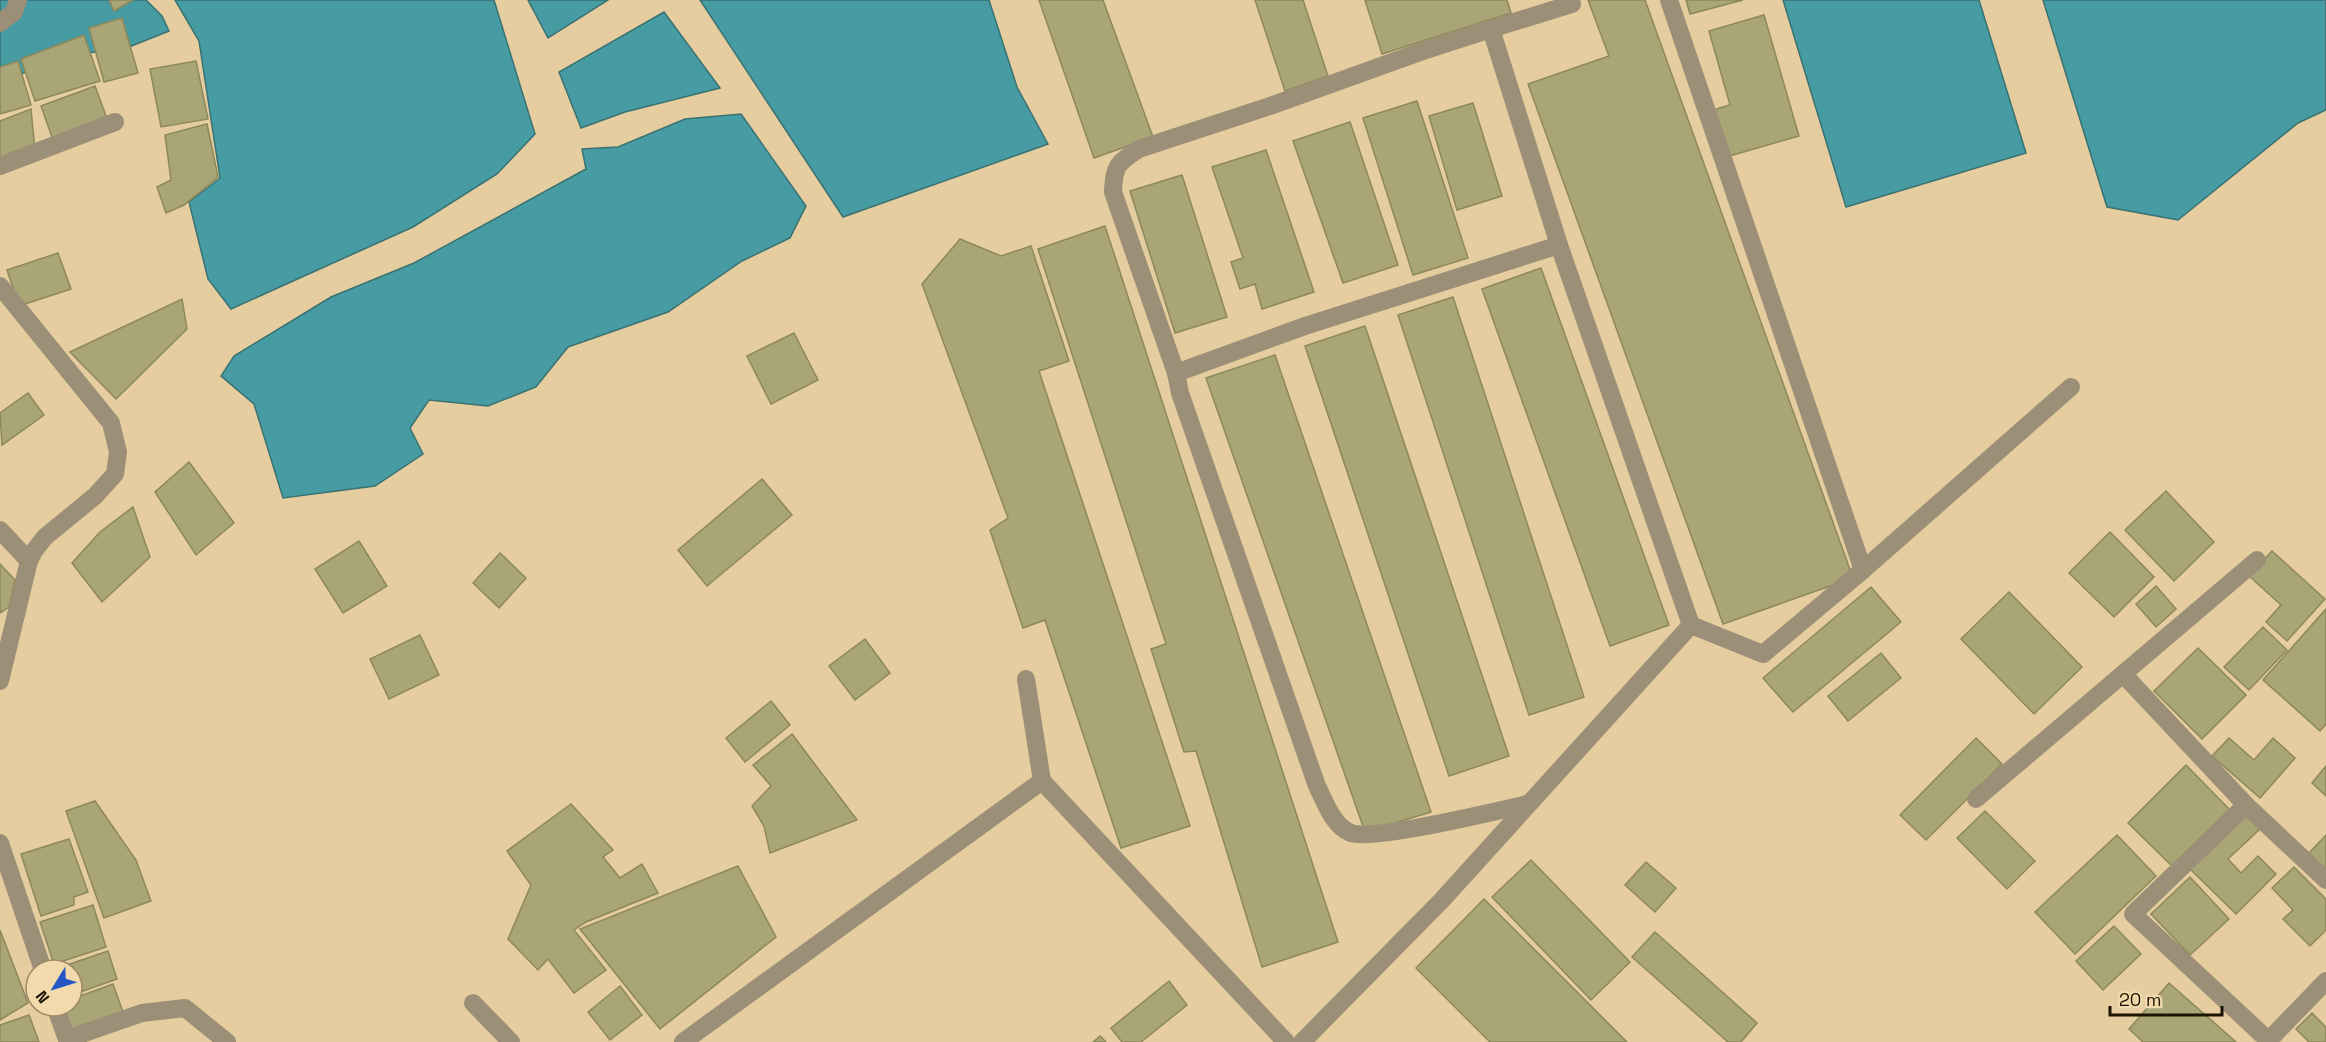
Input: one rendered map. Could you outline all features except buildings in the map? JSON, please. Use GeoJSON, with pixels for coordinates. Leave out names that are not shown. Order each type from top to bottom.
{"type":"FeatureCollection","features":[{"type":"Feature","properties":{"kind":"street"},"geometry":{"type":"LineString","coordinates":[[0,23],[14,12],[18,0]]}},
{"type":"Feature","properties":{"kind":"street"},"geometry":{"type":"LineString","coordinates":[[1669,0],[1863,570]]}},
{"type":"Feature","properties":{"kind":"street"},"geometry":{"type":"LineString","coordinates":[[1528,804],[1402,830],[1362,835],[1349,832],[1335,821],[1317,786],[1180,393],[1176,373],[1113,192],[1114,171],[1121,160],[1139,149],[1270,106],[1420,51],[1572,4]]}},
{"type":"Feature","properties":{"kind":"street"},"geometry":{"type":"LineString","coordinates":[[1491,29],[1559,245],[1691,625],[1763,654],[1863,570],[2071,387]]}},
{"type":"Feature","properties":{"kind":"street"},"geometry":{"type":"LineString","coordinates":[[0,166],[116,122]]}},
{"type":"Feature","properties":{"kind":"street"},"geometry":{"type":"LineString","coordinates":[[1176,373],[1305,327],[1559,245]]}},
{"type":"Feature","properties":{"kind":"street"},"geometry":{"type":"LineString","coordinates":[[0,286],[111,423],[118,452],[114,474],[95,496],[45,537],[29,561],[0,681]]}},
{"type":"Feature","properties":{"kind":"street"},"geometry":{"type":"LineString","coordinates":[[0,530],[29,561]]}},
{"type":"Feature","properties":{"kind":"street"},"geometry":{"type":"LineString","coordinates":[[1976,800],[2257,560]]}},
{"type":"Feature","properties":{"kind":"street"},"geometry":{"type":"LineString","coordinates":[[1302,1042],[1442,900],[1691,625]]}},
{"type":"Feature","properties":{"kind":"street"},"geometry":{"type":"LineString","coordinates":[[2123,674],[2246,805],[2326,880]]}},
{"type":"Feature","properties":{"kind":"street"},"geometry":{"type":"LineString","coordinates":[[1026,679],[1042,781],[1286,1042]]}},
{"type":"Feature","properties":{"kind":"street"},"geometry":{"type":"LineString","coordinates":[[683,1042],[1042,781]]}},
{"type":"Feature","properties":{"kind":"street"},"geometry":{"type":"LineString","coordinates":[[2246,805],[2133,914],[2269,1041],[2326,981]]}},
{"type":"Feature","properties":{"kind":"street"},"geometry":{"type":"LineString","coordinates":[[0,843],[39,958]]}},
{"type":"Feature","properties":{"kind":"street"},"geometry":{"type":"LineString","coordinates":[[473,1003],[511,1042]]}},
{"type":"Feature","properties":{"kind":"street"},"geometry":{"type":"LineString","coordinates":[[59,1018],[67,1041],[142,1013],[185,1008],[227,1042]]}},
{"type":"Feature","properties":{"kind":"water"},"geometry":{"type":"Polygon","coordinates":[[[0,0],[146,0],[162,16],[169,31],[129,47],[67,56],[0,82],[0,0]]]}},
{"type":"Feature","properties":{"kind":"water"},"geometry":{"type":"Polygon","coordinates":[[[175,0],[494,0],[535,134],[497,174],[413,227],[231,309],[208,279],[189,202],[220,178],[199,41],[175,0]]]}},
{"type":"Feature","properties":{"kind":"water"},"geometry":{"type":"Polygon","coordinates":[[[528,0],[608,0],[548,38],[528,0]]]}},
{"type":"Feature","properties":{"kind":"water"},"geometry":{"type":"Polygon","coordinates":[[[700,0],[989,0],[1017,87],[1048,144],[843,217],[700,0]]]}},
{"type":"Feature","properties":{"kind":"water"},"geometry":{"type":"Polygon","coordinates":[[[1783,0],[1979,0],[2026,153],[1846,207],[1783,0]]]}},
{"type":"Feature","properties":{"kind":"water"},"geometry":{"type":"Polygon","coordinates":[[[2043,0],[2326,0],[2326,110],[2298,123],[2178,220],[2107,207],[2043,0]]]}},
{"type":"Feature","properties":{"kind":"water"},"geometry":{"type":"Polygon","coordinates":[[[664,12],[720,88],[625,112],[581,128],[559,72],[664,12]]]}},
{"type":"Feature","properties":{"kind":"water"},"geometry":{"type":"Polygon","coordinates":[[[741,114],[806,206],[790,238],[742,261],[668,312],[568,347],[536,387],[488,406],[429,400],[410,428],[423,454],[375,486],[283,498],[254,404],[221,376],[234,356],[331,297],[414,263],[586,169],[582,149],[618,147],[685,119],[741,114]]]}}]}
